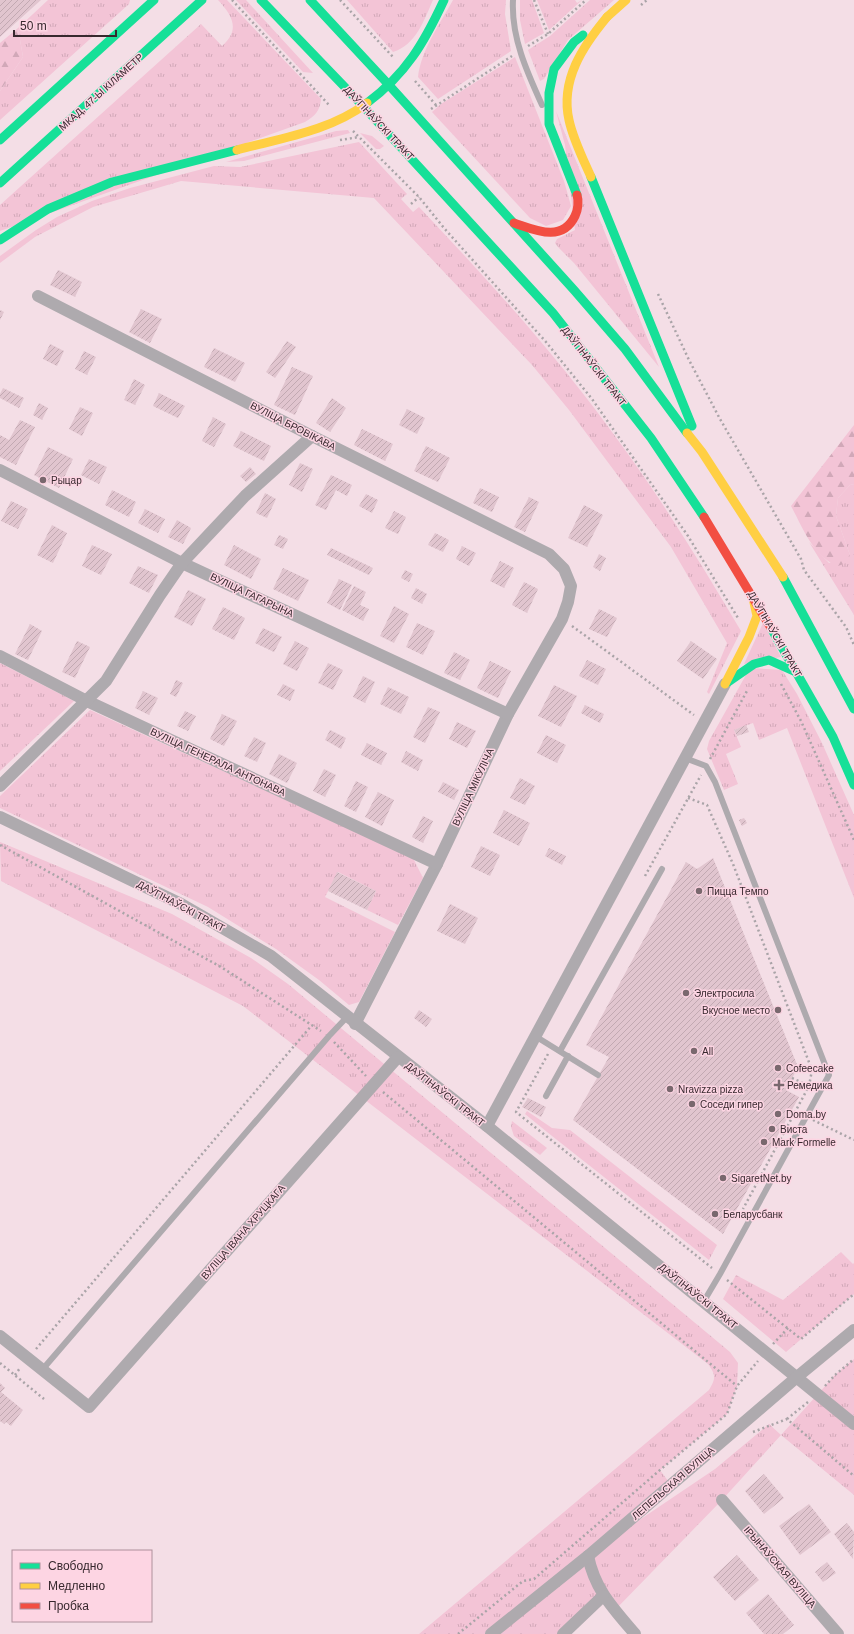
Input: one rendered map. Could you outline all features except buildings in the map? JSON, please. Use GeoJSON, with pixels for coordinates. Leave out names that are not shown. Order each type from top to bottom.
{"type":"FeatureCollection","features":[{"type":"Feature","properties":{"kind":"main road"},"geometry":{"type":"LineString","coordinates":[[0,140],[154,0]]}},
{"type":"Feature","properties":{"kind":"main road","name":"МКАД, 47-Ы КІЛАМЕТР"},"geometry":{"type":"LineString","coordinates":[[0,183],[202,0]]}},
{"type":"Feature","properties":{"kind":"main road","name":"ДАЎГІНАЎСКІ ТРАКТ"},"geometry":{"type":"LineString","coordinates":[[261,0],[363,106],[492,245],[574,340],[651,438],[715,533],[798,673],[833,737],[854,785]]}},
{"type":"Feature","properties":{"kind":"main road"},"geometry":{"type":"LineString","coordinates":[[310,0],[513,222],[625,349],[702,452],[779,569],[854,709]]}},
{"type":"Feature","properties":{"kind":"main road"},"geometry":{"type":"LineString","coordinates":[[0,240],[48,209],[112,182],[319,129],[342,119],[363,106],[388,84],[403,68],[421,45],[444,0]]}},
{"type":"Feature","properties":{"kind":"main road"},"geometry":{"type":"LineString","coordinates":[[513,222],[548,233],[560,231],[575,217],[578,208],[578,198],[549,124],[549,93],[554,69],[574,42],[626,0]]}},
{"type":"Feature","properties":{"kind":"main road"},"geometry":{"type":"LineString","coordinates":[[606,17],[588,40],[573,66],[569,79],[568,115],[583,158],[702,452]]}},
{"type":"Feature","properties":{"kind":"main road"},"geometry":{"type":"LineString","coordinates":[[725,684],[749,637],[757,616],[756,606],[750,591]]}},
{"type":"Feature","properties":{"kind":"main road"},"geometry":{"type":"LineString","coordinates":[[725,684],[754,664],[769,660],[798,673]]}},
{"type":"Feature","properties":{"kind":"street","name":"ВУЛІЦА БРОВІКАВА"},"geometry":{"type":"LineString","coordinates":[[38,296],[312,436],[550,554]]}},
{"type":"Feature","properties":{"kind":"street"},"geometry":{"type":"LineString","coordinates":[[0,786],[106,681],[182,563],[245,496],[312,436]]}},
{"type":"Feature","properties":{"kind":"street","name":"ВУЛІЦА ГАГАРЫНА"},"geometry":{"type":"LineString","coordinates":[[0,470],[182,563],[508,714]]}},
{"type":"Feature","properties":{"kind":"street","name":"ВУЛІЦА МІКУЛІЧА"},"geometry":{"type":"LineString","coordinates":[[351,1020],[437,864],[508,714],[562,619],[568,602],[571,586],[564,569],[550,554]]}},
{"type":"Feature","properties":{"kind":"street","name":"ВУЛІЦА ГЕНЕРАЛА АНТОНАВА"},"geometry":{"type":"LineString","coordinates":[[0,656],[87,701],[437,864]]}},
{"type":"Feature","properties":{"kind":"street"},"geometry":{"type":"LineString","coordinates":[[486,1126],[725,684]]}},
{"type":"Feature","properties":{"kind":"street","name":"ДАЎГІНАЎСКІ ТРАКТ"},"geometry":{"type":"LineString","coordinates":[[0,817],[207,918],[271,956],[486,1126],[854,1424]]}},
{"type":"Feature","properties":{"kind":"street","name":"ВУЛІЦА ІВАНА ХРУЦКАГА"},"geometry":{"type":"LineString","coordinates":[[42,1370],[89,1407],[398,1057]]}},
{"type":"Feature","properties":{"kind":"street","name":"ЛЕПЕЛЬСКАЯ ВУЛІЦА"},"geometry":{"type":"LineString","coordinates":[[491,1634],[588,1556],[854,1330]]}},
{"type":"Feature","properties":{"kind":"street"},"geometry":{"type":"LineString","coordinates":[[0,1336],[42,1370]]}},
{"type":"Feature","properties":{"kind":"street","name":"ІРЫНАЎСКАЯ ВУЛІЦА"},"geometry":{"type":"LineString","coordinates":[[722,1500],[838,1634]]}},
{"type":"Feature","properties":{"kind":"street"},"geometry":{"type":"LineString","coordinates":[[588,1556],[590,1566],[603,1596],[635,1634]]}},
{"type":"Feature","properties":{"kind":"street"},"geometry":{"type":"LineString","coordinates":[[563,1634],[603,1596]]}},
{"type":"Feature","properties":{"kind":"lane"},"geometry":{"type":"LineString","coordinates":[[512,0],[513,22],[520,51],[549,124]]}},
{"type":"Feature","properties":{"kind":"lane"},"geometry":{"type":"LineString","coordinates":[[686,758],[706,766],[718,788],[829,1075],[704,1301]]}},
{"type":"Feature","properties":{"kind":"lane"},"geometry":{"type":"LineString","coordinates":[[560,1051],[662,869]]}},
{"type":"Feature","properties":{"kind":"lane"},"geometry":{"type":"LineString","coordinates":[[42,1370],[329,1036],[351,1020]]}},
{"type":"Feature","properties":{"kind":"lane"},"geometry":{"type":"LineString","coordinates":[[535,1036],[598,1075]]}},
{"type":"Feature","properties":{"kind":"lane"},"geometry":{"type":"LineString","coordinates":[[546,1096],[568,1056]]}},
{"type":"Feature","properties":{"kind":"path"},"geometry":{"type":"LineString","coordinates":[[232,0],[309,83]]}},
{"type":"Feature","properties":{"kind":"path"},"geometry":{"type":"LineString","coordinates":[[340,0],[387,49]]}},
{"type":"Feature","properties":{"kind":"path"},"geometry":{"type":"LineString","coordinates":[[534,0],[548,34]]}},
{"type":"Feature","properties":{"kind":"path"},"geometry":{"type":"LineString","coordinates":[[436,105],[548,34],[586,0]]}},
{"type":"Feature","properties":{"kind":"path"},"geometry":{"type":"LineString","coordinates":[[636,10],[647,0]]}},
{"type":"Feature","properties":{"kind":"path"},"geometry":{"type":"LineString","coordinates":[[359,137],[419,197],[444,228],[546,342],[592,399],[688,536],[738,618]]}},
{"type":"Feature","properties":{"kind":"path"},"geometry":{"type":"LineString","coordinates":[[655,288],[692,366],[720,419],[801,559],[804,570],[846,627],[854,645]]}},
{"type":"Feature","properties":{"kind":"path"},"geometry":{"type":"LineString","coordinates":[[562,619],[705,722]]}},
{"type":"Feature","properties":{"kind":"path"},"geometry":{"type":"LineString","coordinates":[[779,679],[801,721],[854,840]]}},
{"type":"Feature","properties":{"kind":"path"},"geometry":{"type":"LineString","coordinates":[[642,881],[751,684]]}},
{"type":"Feature","properties":{"kind":"path"},"geometry":{"type":"LineString","coordinates":[[688,798],[707,805],[733,864],[812,1070],[809,1086],[740,1214]]}},
{"type":"Feature","properties":{"kind":"path"},"geometry":{"type":"LineString","coordinates":[[0,845],[221,967],[329,1036],[374,1084],[737,1386]]}},
{"type":"Feature","properties":{"kind":"path"},"geometry":{"type":"LineString","coordinates":[[15,1375],[312,1025]]}},
{"type":"Feature","properties":{"kind":"path"},"geometry":{"type":"LineString","coordinates":[[552,1046],[516,1112],[801,1339],[854,1294]]}},
{"type":"Feature","properties":{"kind":"path"},"geometry":{"type":"LineString","coordinates":[[792,1078],[809,1086]]}},
{"type":"Feature","properties":{"kind":"path"},"geometry":{"type":"LineString","coordinates":[[796,1110],[854,1140]]}},
{"type":"Feature","properties":{"kind":"path"},"geometry":{"type":"LineString","coordinates":[[712,1268],[714,1262]]}},
{"type":"Feature","properties":{"kind":"path"},"geometry":{"type":"LineString","coordinates":[[458,1634],[523,1581],[534,1579],[727,1414],[737,1386],[788,1328]]}},
{"type":"Feature","properties":{"kind":"path"},"geometry":{"type":"LineString","coordinates":[[0,1363],[44,1399]]}},
{"type":"Feature","properties":{"kind":"path"},"geometry":{"type":"LineString","coordinates":[[752,1432],[787,1419],[854,1476]]}},
{"type":"Feature","properties":{"kind":"green space"},"geometry":{"type":"Polygon","coordinates":[[[48,0],[130,0],[129,4],[0,120],[0,91],[23,57],[18,28],[48,0]]]}},
{"type":"Feature","properties":{"kind":"green space"},"geometry":{"type":"Polygon","coordinates":[[[218,0],[227,0],[321,99],[318,110],[312,118],[305,122],[0,231],[0,205],[201,24],[222,46],[228,40],[233,28],[232,23],[227,11],[218,0]]]}},
{"type":"Feature","properties":{"kind":"green space"},"geometry":{"type":"Polygon","coordinates":[[[236,0],[246,0],[313,73],[303,72],[236,0]]]}},
{"type":"Feature","properties":{"kind":"green space"},"geometry":{"type":"Polygon","coordinates":[[[347,0],[433,0],[413,38],[401,49],[393,52],[347,0]]]}},
{"type":"Feature","properties":{"kind":"green space"},"geometry":{"type":"Polygon","coordinates":[[[453,0],[506,0],[505,14],[511,51],[438,99],[418,77],[427,47],[453,0]]]}},
{"type":"Feature","properties":{"kind":"green space"},"geometry":{"type":"Polygon","coordinates":[[[520,0],[532,0],[544,33],[525,44],[520,20],[520,0]]]}},
{"type":"Feature","properties":{"kind":"green space"},"geometry":{"type":"Polygon","coordinates":[[[537,0],[575,0],[577,3],[582,0],[549,30],[537,0]]]}},
{"type":"Feature","properties":{"kind":"green space"},"geometry":{"type":"Polygon","coordinates":[[[590,0],[614,0],[568,40],[544,79],[540,81],[528,50],[550,36],[590,0]]]}},
{"type":"Feature","properties":{"kind":"green space"},"geometry":{"type":"Polygon","coordinates":[[[18,28],[23,57],[0,91],[0,43],[18,28]]]}},
{"type":"Feature","properties":{"kind":"green space"},"geometry":{"type":"Polygon","coordinates":[[[515,57],[564,181],[571,206],[563,220],[546,226],[530,218],[432,112],[441,104],[515,57]]]}},
{"type":"Feature","properties":{"kind":"green space"},"geometry":{"type":"Polygon","coordinates":[[[556,111],[659,367],[574,263],[555,243],[557,239],[575,230],[565,145],[556,111]]]}},
{"type":"Feature","properties":{"kind":"green space"},"geometry":{"type":"Polygon","coordinates":[[[348,130],[350,133],[244,161],[226,162],[336,131],[348,130]]]}},
{"type":"Feature","properties":{"kind":"green space"},"geometry":{"type":"Polygon","coordinates":[[[360,133],[372,136],[384,146],[380,149],[376,149],[360,133]]]}},
{"type":"Feature","properties":{"kind":"green space"},"geometry":{"type":"Polygon","coordinates":[[[359,142],[407,194],[401,199],[413,212],[419,207],[498,292],[549,351],[620,443],[683,536],[741,631],[709,694],[707,692],[727,643],[671,547],[569,410],[532,365],[374,198],[181,181],[93,207],[35,237],[0,263],[0,256],[57,217],[92,201],[130,188],[214,166],[240,167],[359,142]]]}},
{"type":"Feature","properties":{"kind":"green space"},"geometry":{"type":"Polygon","coordinates":[[[854,425],[854,484],[850,485],[838,498],[836,516],[850,555],[846,563],[838,566],[829,562],[815,549],[791,506],[854,425]]]}},
{"type":"Feature","properties":{"kind":"green space"},"geometry":{"type":"Polygon","coordinates":[[[854,484],[854,615],[809,542],[829,563],[850,555],[836,516],[838,498],[850,485],[854,484]]]}},
{"type":"Feature","properties":{"kind":"green space"},"geometry":{"type":"Polygon","coordinates":[[[763,623],[781,657],[744,664],[763,623]]]}},
{"type":"Feature","properties":{"kind":"green space"},"geometry":{"type":"Polygon","coordinates":[[[0,663],[74,701],[0,771],[0,663]]]}},
{"type":"Feature","properties":{"kind":"green space"},"geometry":{"type":"Polygon","coordinates":[[[751,668],[782,670],[797,694],[822,743],[854,815],[854,898],[787,728],[759,740],[753,723],[734,730],[741,747],[726,754],[738,784],[724,790],[707,749],[709,741],[751,668]]]}},
{"type":"Feature","properties":{"kind":"green space"},"geometry":{"type":"Polygon","coordinates":[[[90,710],[413,858],[423,878],[398,925],[367,910],[376,891],[338,872],[325,897],[395,932],[359,1002],[349,1005],[319,980],[276,949],[208,907],[0,808],[0,796],[90,710]]]}},
{"type":"Feature","properties":{"kind":"green space"},"geometry":{"type":"Polygon","coordinates":[[[0,842],[172,914],[251,958],[288,984],[730,1352],[738,1363],[737,1386],[727,1414],[660,1470],[671,1485],[592,1552],[715,1469],[769,1424],[781,1435],[722,1500],[615,1610],[603,1597],[563,1634],[419,1634],[709,1390],[714,1379],[714,1374],[708,1364],[243,1006],[1,881],[0,842]]]}},
{"type":"Feature","properties":{"kind":"green space"},"geometry":{"type":"Polygon","coordinates":[[[527,1111],[552,1128],[570,1130],[717,1245],[709,1260],[525,1114],[527,1111]]]}},
{"type":"Feature","properties":{"kind":"green space"},"geometry":{"type":"Polygon","coordinates":[[[512,1121],[547,1148],[540,1155],[514,1136],[511,1127],[512,1121]]]}},
{"type":"Feature","properties":{"kind":"green space"},"geometry":{"type":"Polygon","coordinates":[[[841,1252],[853,1264],[854,1263],[854,1294],[786,1352],[723,1299],[736,1275],[783,1300],[841,1252]]]}},
{"type":"Feature","properties":{"kind":"green space"},"geometry":{"type":"Polygon","coordinates":[[[854,1359],[854,1495],[781,1435],[835,1375],[854,1359]]]}},
{"type":"Feature","properties":{"kind":"traffic: fast"},"geometry":{"type":"LineString","coordinates":[[0,140],[154,0]]}},
{"type":"Feature","properties":{"kind":"traffic: fast"},"geometry":{"type":"LineString","coordinates":[[0,183],[202,0]]}},
{"type":"Feature","properties":{"kind":"traffic: fast"},"geometry":{"type":"LineString","coordinates":[[261,0],[363,106]]}},
{"type":"Feature","properties":{"kind":"traffic: fast"},"geometry":{"type":"LineString","coordinates":[[310,0],[388,84]]}},
{"type":"Feature","properties":{"kind":"traffic: fast"},"geometry":{"type":"LineString","coordinates":[[367,103],[393,81],[413,57],[444,0]]}},
{"type":"Feature","properties":{"kind":"traffic: fast"},"geometry":{"type":"LineString","coordinates":[[577,195],[549,124],[549,93],[554,69],[574,42],[583,35]]}},
{"type":"Feature","properties":{"kind":"traffic: fast"},"geometry":{"type":"LineString","coordinates":[[388,84],[574,290],[625,349],[687,433]]}},
{"type":"Feature","properties":{"kind":"traffic: fast"},"geometry":{"type":"LineString","coordinates":[[363,106],[553,313],[651,438],[704,517]]}},
{"type":"Feature","properties":{"kind":"traffic: fast"},"geometry":{"type":"LineString","coordinates":[[0,240],[48,209],[112,182],[237,150]]}},
{"type":"Feature","properties":{"kind":"traffic: fast"},"geometry":{"type":"LineString","coordinates":[[591,177],[692,426]]}},
{"type":"Feature","properties":{"kind":"traffic: fast"},"geometry":{"type":"LineString","coordinates":[[783,577],[854,709]]}},
{"type":"Feature","properties":{"kind":"traffic: fast"},"geometry":{"type":"LineString","coordinates":[[771,628],[833,737],[854,785]]}},
{"type":"Feature","properties":{"kind":"traffic: fast"},"geometry":{"type":"LineString","coordinates":[[728,682],[754,664],[769,660],[798,673]]}},
{"type":"Feature","properties":{"kind":"traffic: slow"},"geometry":{"type":"LineString","coordinates":[[607,17],[626,0]]}},
{"type":"Feature","properties":{"kind":"traffic: slow"},"geometry":{"type":"LineString","coordinates":[[591,177],[578,149],[569,120],[567,105],[568,91],[571,77],[582,52],[607,17]]}},
{"type":"Feature","properties":{"kind":"traffic: slow"},"geometry":{"type":"LineString","coordinates":[[237,150],[321,127],[353,113],[367,103]]}},
{"type":"Feature","properties":{"kind":"traffic: slow"},"geometry":{"type":"LineString","coordinates":[[687,433],[702,452],[783,577]]}},
{"type":"Feature","properties":{"kind":"traffic: slow"},"geometry":{"type":"LineString","coordinates":[[725,684],[749,637],[757,616],[753,598]]}},
{"type":"Feature","properties":{"kind":"traffic: jam"},"geometry":{"type":"LineString","coordinates":[[514,223],[539,231],[556,232],[563,229],[570,224],[576,214],[578,203],[577,195]]}},
{"type":"Feature","properties":{"kind":"traffic: jam"},"geometry":{"type":"LineString","coordinates":[[704,517],[771,628]]}},
{"type":"Feature","properties":{"kind":"place","name":"Рыцар"},"geometry":{"type":"Point","coordinates":[43,480]}},
{"type":"Feature","properties":{"kind":"place","name":"Пицца Темпо"},"geometry":{"type":"Point","coordinates":[699,891]}},
{"type":"Feature","properties":{"kind":"place","name":"Электросила"},"geometry":{"type":"Point","coordinates":[686,993]}},
{"type":"Feature","properties":{"kind":"place","name":"Вкусное место"},"geometry":{"type":"Point","coordinates":[778,1010]}},
{"type":"Feature","properties":{"kind":"place","name":"All"},"geometry":{"type":"Point","coordinates":[694,1051]}},
{"type":"Feature","properties":{"kind":"place","name":"Cofeecake"},"geometry":{"type":"Point","coordinates":[778,1068]}},
{"type":"Feature","properties":{"kind":"place","name":"Ремедика"},"geometry":{"type":"Point","coordinates":[779,1085]}},
{"type":"Feature","properties":{"kind":"place","name":"Nravizza pizza"},"geometry":{"type":"Point","coordinates":[670,1089]}},
{"type":"Feature","properties":{"kind":"place","name":"Соседи гипер"},"geometry":{"type":"Point","coordinates":[692,1104]}},
{"type":"Feature","properties":{"kind":"place","name":"Doma.by"},"geometry":{"type":"Point","coordinates":[778,1114]}},
{"type":"Feature","properties":{"kind":"place","name":"Виста"},"geometry":{"type":"Point","coordinates":[772,1129]}},
{"type":"Feature","properties":{"kind":"place","name":"Mark Formelle"},"geometry":{"type":"Point","coordinates":[764,1142]}},
{"type":"Feature","properties":{"kind":"place","name":"SigaretNet.by"},"geometry":{"type":"Point","coordinates":[723,1178]}},
{"type":"Feature","properties":{"kind":"place","name":"Беларусбанк"},"geometry":{"type":"Point","coordinates":[715,1214]}}]}
